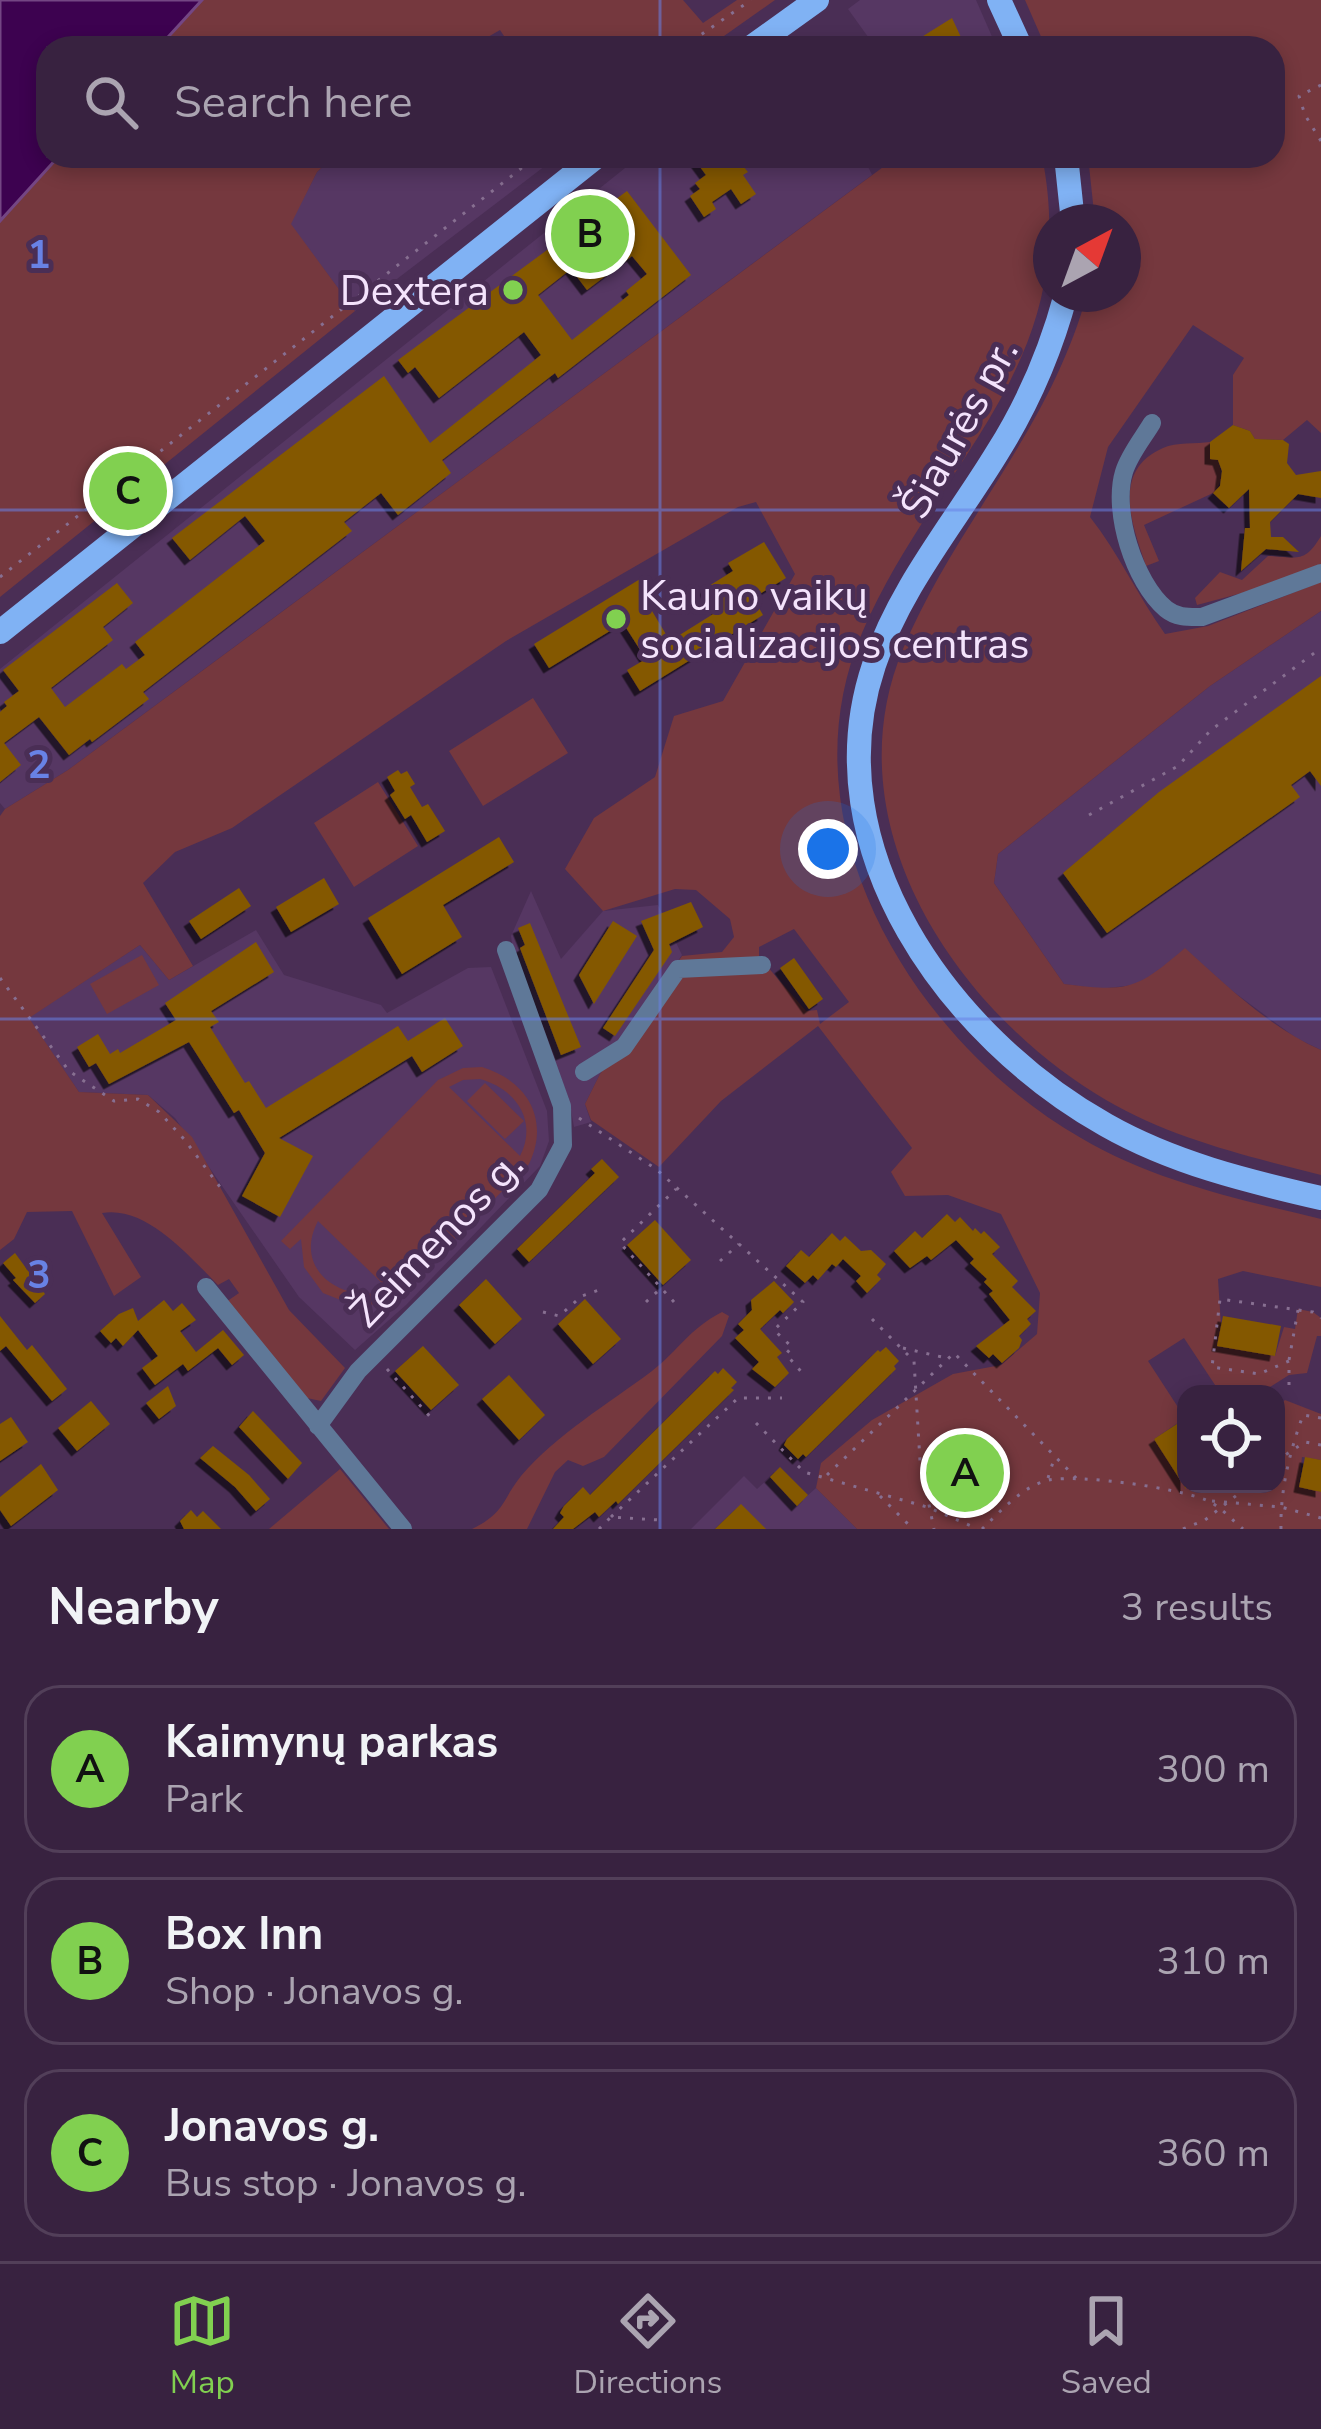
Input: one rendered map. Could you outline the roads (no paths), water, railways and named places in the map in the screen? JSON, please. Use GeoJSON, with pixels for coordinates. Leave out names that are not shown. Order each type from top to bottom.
{"type":"FeatureCollection","features":[{"type":"Feature","properties":{"kind":"main road"},"geometry":{"type":"LineString","coordinates":[[767,36],[818,0]]}},
{"type":"Feature","properties":{"kind":"main road"},"geometry":{"type":"LineString","coordinates":[[999,0],[1016,36]]}},
{"type":"Feature","properties":{"kind":"main road"},"geometry":{"type":"LineString","coordinates":[[0,632],[582,168]]}},
{"type":"Feature","properties":{"kind":"main road"},"geometry":{"type":"LineString","coordinates":[[1067,168],[1071,204]]}},
{"type":"Feature","properties":{"kind":"main road","name":"Šiaurės pr."},"geometry":{"type":"LineString","coordinates":[[1059,312],[1030,392],[1000,449],[902,599],[874,663],[856,750],[872,849],[902,920],[929,964],[975,1020],[1034,1077],[1108,1126],[1160,1151],[1216,1173],[1321,1198]]}},
{"type":"Feature","properties":{"kind":"street"},"geometry":{"type":"LineString","coordinates":[[1153,423],[1125,468],[1119,514],[1125,538],[1165,608],[1181,617],[1202,617],[1321,573]]}},
{"type":"Feature","properties":{"kind":"street","name":"Žeimenos g."},"geometry":{"type":"LineString","coordinates":[[319,1426],[374,1355],[539,1190],[563,1145],[562,1106],[506,950]]}},
{"type":"Feature","properties":{"kind":"street"},"geometry":{"type":"LineString","coordinates":[[584,1072],[624,1047],[678,970],[762,965]]}},
{"type":"Feature","properties":{"kind":"street"},"geometry":{"type":"LineString","coordinates":[[206,1287],[403,1529]]}},
{"type":"Feature","properties":{"kind":"place","name":"Box Inn"},"geometry":{"type":"Point","coordinates":[590,234]}},
{"type":"Feature","properties":{"kind":"place","name":"Dextera"},"geometry":{"type":"Point","coordinates":[513,290]}},
{"type":"Feature","properties":{"kind":"place","name":"Jonavos g."},"geometry":{"type":"Point","coordinates":[128,491]}},
{"type":"Feature","properties":{"kind":"place","name":"Kauno vaikų socializacijos centras"},"geometry":{"type":"Point","coordinates":[616,619]}},
{"type":"Feature","properties":{"kind":"place","name":"Kaimynų parkas"},"geometry":{"type":"Point","coordinates":[965,1473]}}]}
